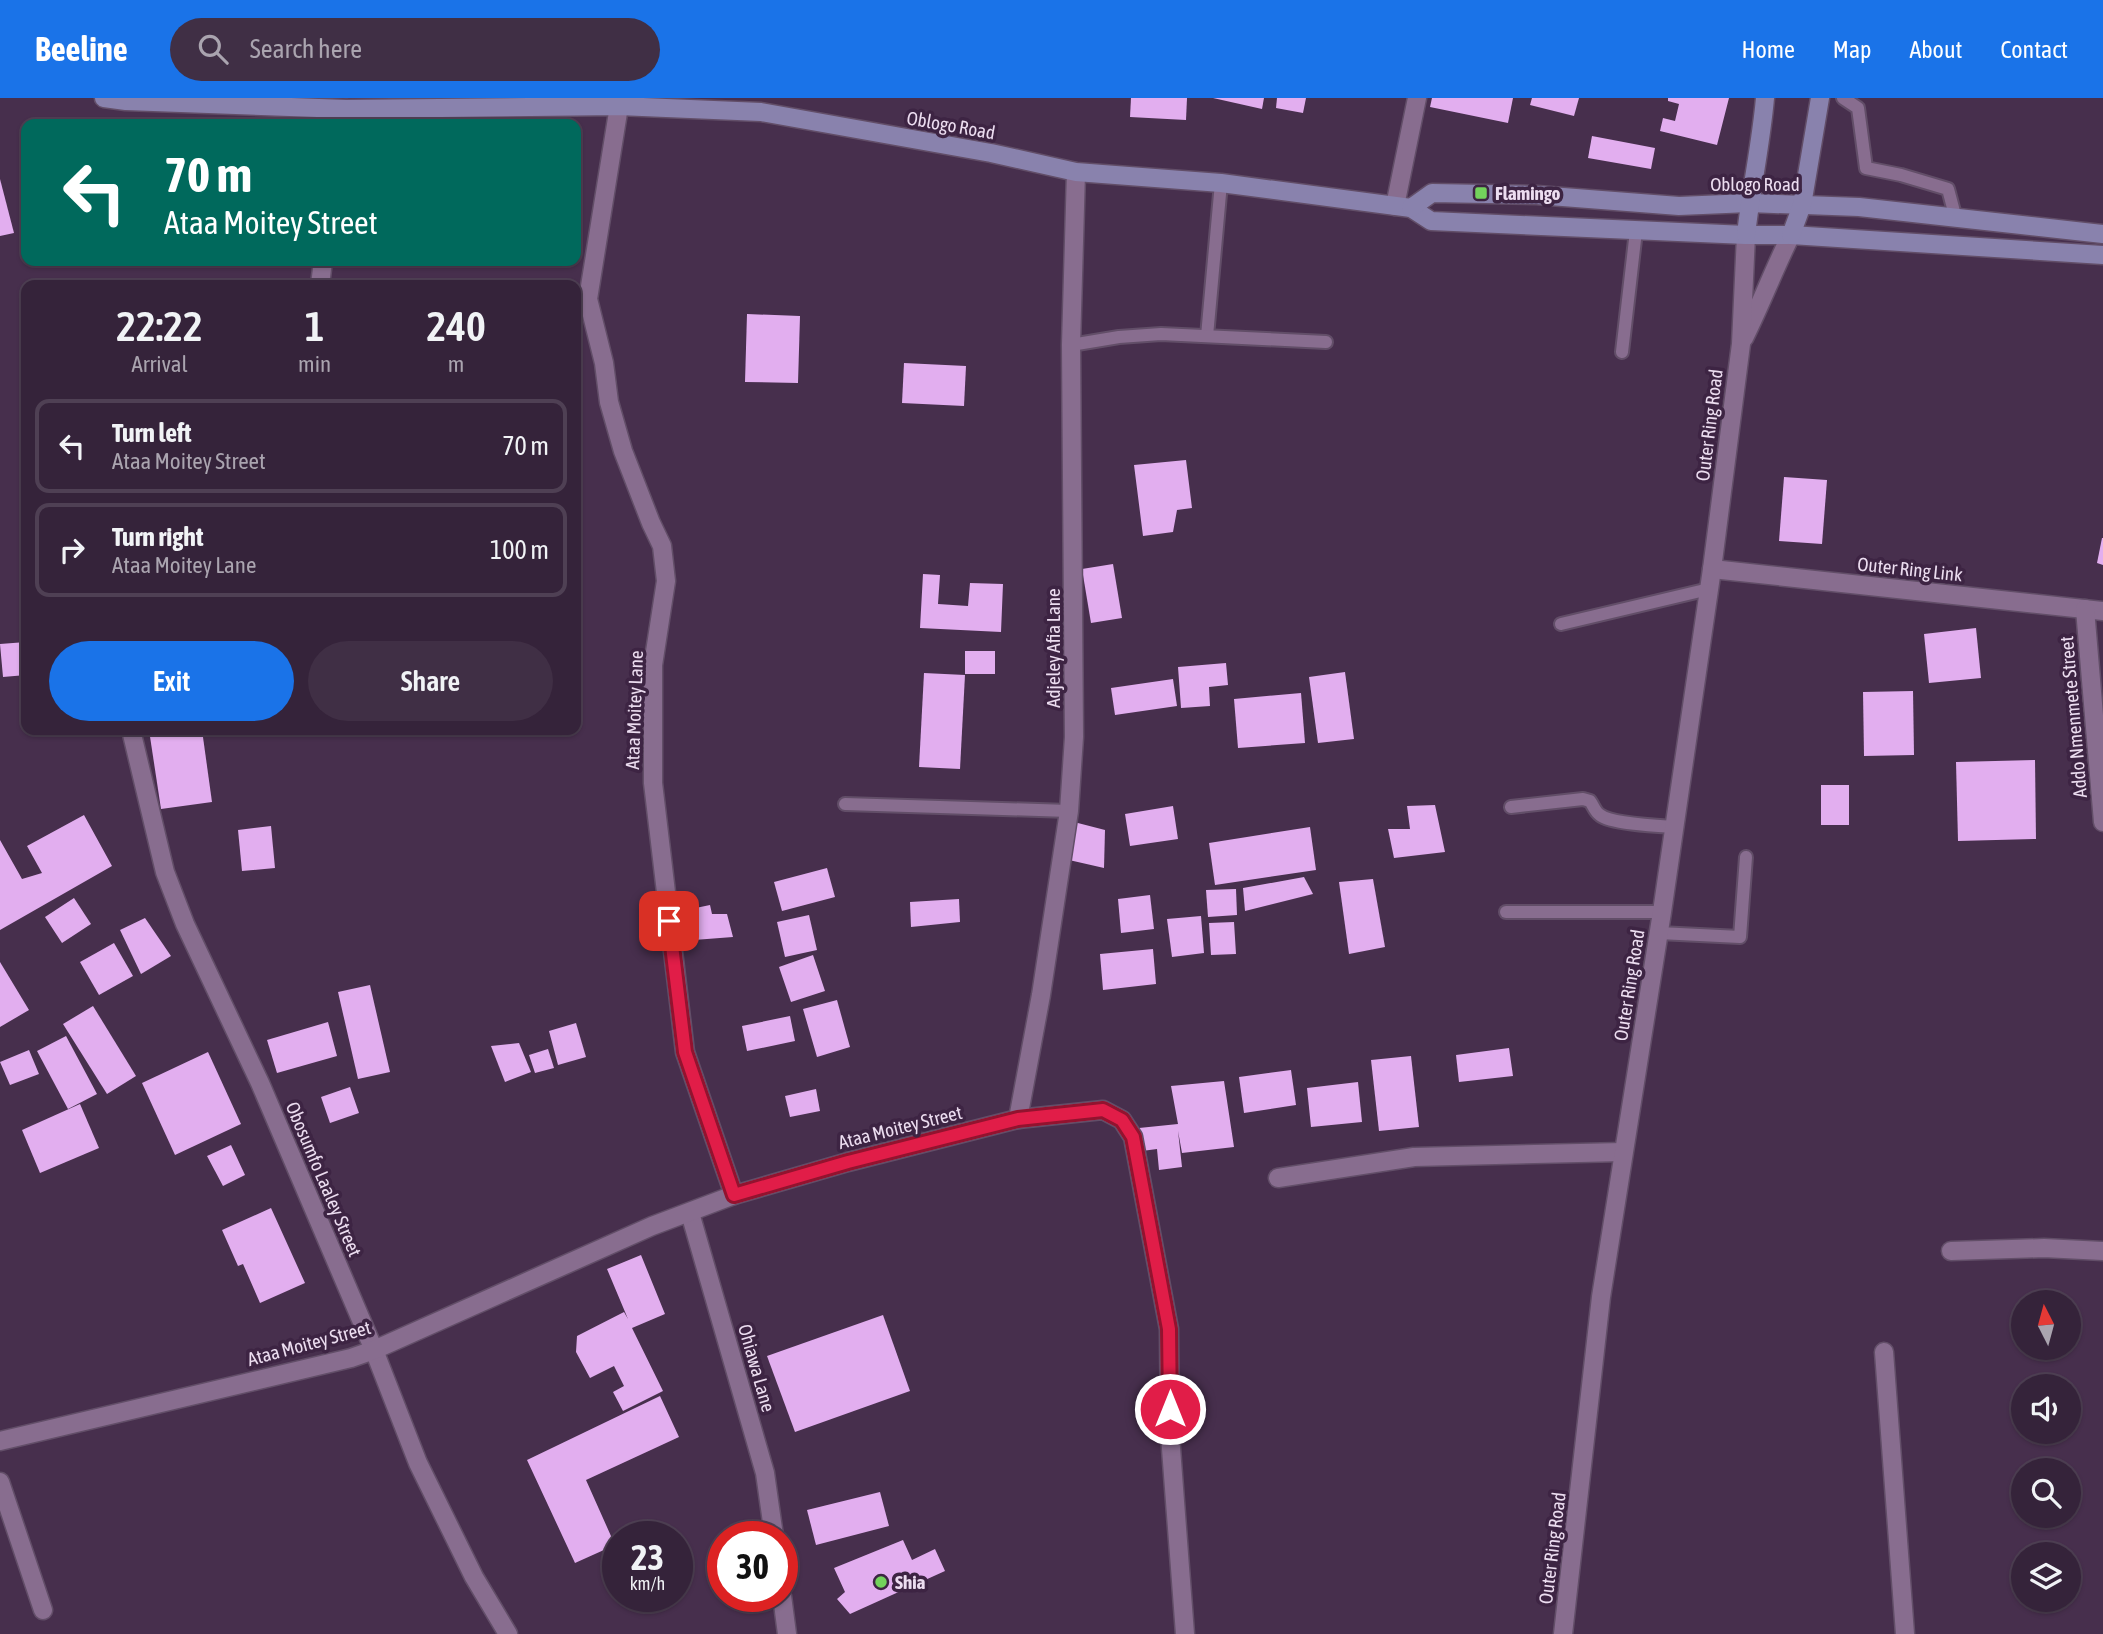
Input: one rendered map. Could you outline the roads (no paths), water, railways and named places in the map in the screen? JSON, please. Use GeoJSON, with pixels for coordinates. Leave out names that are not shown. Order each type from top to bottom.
{"type":"FeatureCollection","features":[{"type":"Feature","properties":{"kind":"main road","name":"Oblogo Road"},"geometry":{"type":"LineString","coordinates":[[104,98],[126,102],[345,116],[396,103],[620,106],[761,112],[991,153],[1076,172],[1221,183],[1403,207],[1431,221],[1791,235],[2103,255]]}},
{"type":"Feature","properties":{"kind":"main road","name":"Outer Ring Road"},"geometry":{"type":"LineString","coordinates":[[1746,235],[1765,98]]}},
{"type":"Feature","properties":{"kind":"main road","name":"Outer Ring Road"},"geometry":{"type":"LineString","coordinates":[[1791,235],[1802,205],[1820,98]]}},
{"type":"Feature","properties":{"kind":"main road","name":"Oblogo Road"},"geometry":{"type":"LineString","coordinates":[[1403,207],[1432,193],[1536,195],[1679,206],[1749,203],[1859,207],[2103,234]]}},
{"type":"Feature","properties":{"kind":"street"},"geometry":{"type":"LineString","coordinates":[[1403,207],[1417,98]]}},
{"type":"Feature","properties":{"kind":"street","name":"Ataa Moitey Lane"},"geometry":{"type":"LineString","coordinates":[[620,106],[588,299],[604,363],[609,402],[623,451],[662,546],[666,582],[653,665],[653,783],[685,1052],[734,1195]]}},
{"type":"Feature","properties":{"kind":"street","name":"Adjeley Afia Lane"},"geometry":{"type":"LineString","coordinates":[[1018,1119],[1041,995],[1069,811],[1074,737],[1071,345],[1076,172]]}},
{"type":"Feature","properties":{"kind":"street","name":"Outer Ring Road"},"geometry":{"type":"LineString","coordinates":[[1563,1634],[1601,1297],[1659,933],[1712,569],[1741,344],[1746,235]]}},
{"type":"Feature","properties":{"kind":"street","name":"Outer Ring Road"},"geometry":{"type":"LineString","coordinates":[[1741,344],[1791,235]]}},
{"type":"Feature","properties":{"kind":"street","name":"Outer Ring Link"},"geometry":{"type":"LineString","coordinates":[[1712,569],[2094,610]]}},
{"type":"Feature","properties":{"kind":"street","name":"Addo Nmenmete Street"},"geometry":{"type":"LineString","coordinates":[[2094,610],[2103,822]]}},
{"type":"Feature","properties":{"kind":"street","name":"Obosumfo Laaley Street"},"geometry":{"type":"LineString","coordinates":[[132,735],[165,872],[185,924],[260,1083],[374,1350],[418,1463],[474,1577],[508,1634]]}},
{"type":"Feature","properties":{"kind":"street","name":"Ataa Moitey Street"},"geometry":{"type":"LineString","coordinates":[[0,1441],[374,1350],[652,1226],[734,1195],[848,1162],[1018,1119],[1103,1110],[1122,1120],[1133,1137],[1169,1329],[1170,1436],[1185,1634]]}},
{"type":"Feature","properties":{"kind":"street"},"geometry":{"type":"LineString","coordinates":[[1278,1178],[1414,1157],[1623,1152]]}},
{"type":"Feature","properties":{"kind":"street","name":"Ohiawa Lane"},"geometry":{"type":"LineString","coordinates":[[690,1213],[765,1473],[772,1521]]}},
{"type":"Feature","properties":{"kind":"street"},"geometry":{"type":"LineString","coordinates":[[1951,1251],[2044,1248],[2103,1251]]}},
{"type":"Feature","properties":{"kind":"street"},"geometry":{"type":"LineString","coordinates":[[1884,1352],[1905,1634]]}},
{"type":"Feature","properties":{"kind":"street"},"geometry":{"type":"LineString","coordinates":[[0,1482],[43,1610]]}},
{"type":"Feature","properties":{"kind":"street"},"geometry":{"type":"LineString","coordinates":[[784,1612],[787,1634]]}},
{"type":"Feature","properties":{"kind":"lane"},"geometry":{"type":"LineString","coordinates":[[1843,98],[1858,108],[1866,169],[1901,175],[1948,189],[1956,219]]}},
{"type":"Feature","properties":{"kind":"lane"},"geometry":{"type":"LineString","coordinates":[[1207,336],[1221,183]]}},
{"type":"Feature","properties":{"kind":"lane"},"geometry":{"type":"LineString","coordinates":[[1622,352],[1636,231]]}},
{"type":"Feature","properties":{"kind":"lane"},"geometry":{"type":"LineString","coordinates":[[1071,345],[1119,337],[1161,334],[1326,342]]}},
{"type":"Feature","properties":{"kind":"lane"},"geometry":{"type":"LineString","coordinates":[[1561,624],[1709,589]]}},
{"type":"Feature","properties":{"kind":"lane"},"geometry":{"type":"LineString","coordinates":[[1511,807],[1583,799],[1590,801],[1598,815],[1606,818],[1634,824],[1675,827]]}},
{"type":"Feature","properties":{"kind":"lane"},"geometry":{"type":"LineString","coordinates":[[845,804],[1069,811]]}},
{"type":"Feature","properties":{"kind":"lane"},"geometry":{"type":"LineString","coordinates":[[1659,933],[1740,937],[1746,857]]}},
{"type":"Feature","properties":{"kind":"lane"},"geometry":{"type":"LineString","coordinates":[[1506,912],[1662,912]]}},
{"type":"Feature","properties":{"kind":"place","name":"Flamingo"},"geometry":{"type":"Point","coordinates":[1481,193]}},
{"type":"Feature","properties":{"kind":"place","name":"Shia"},"geometry":{"type":"Point","coordinates":[881,1582]}}]}
